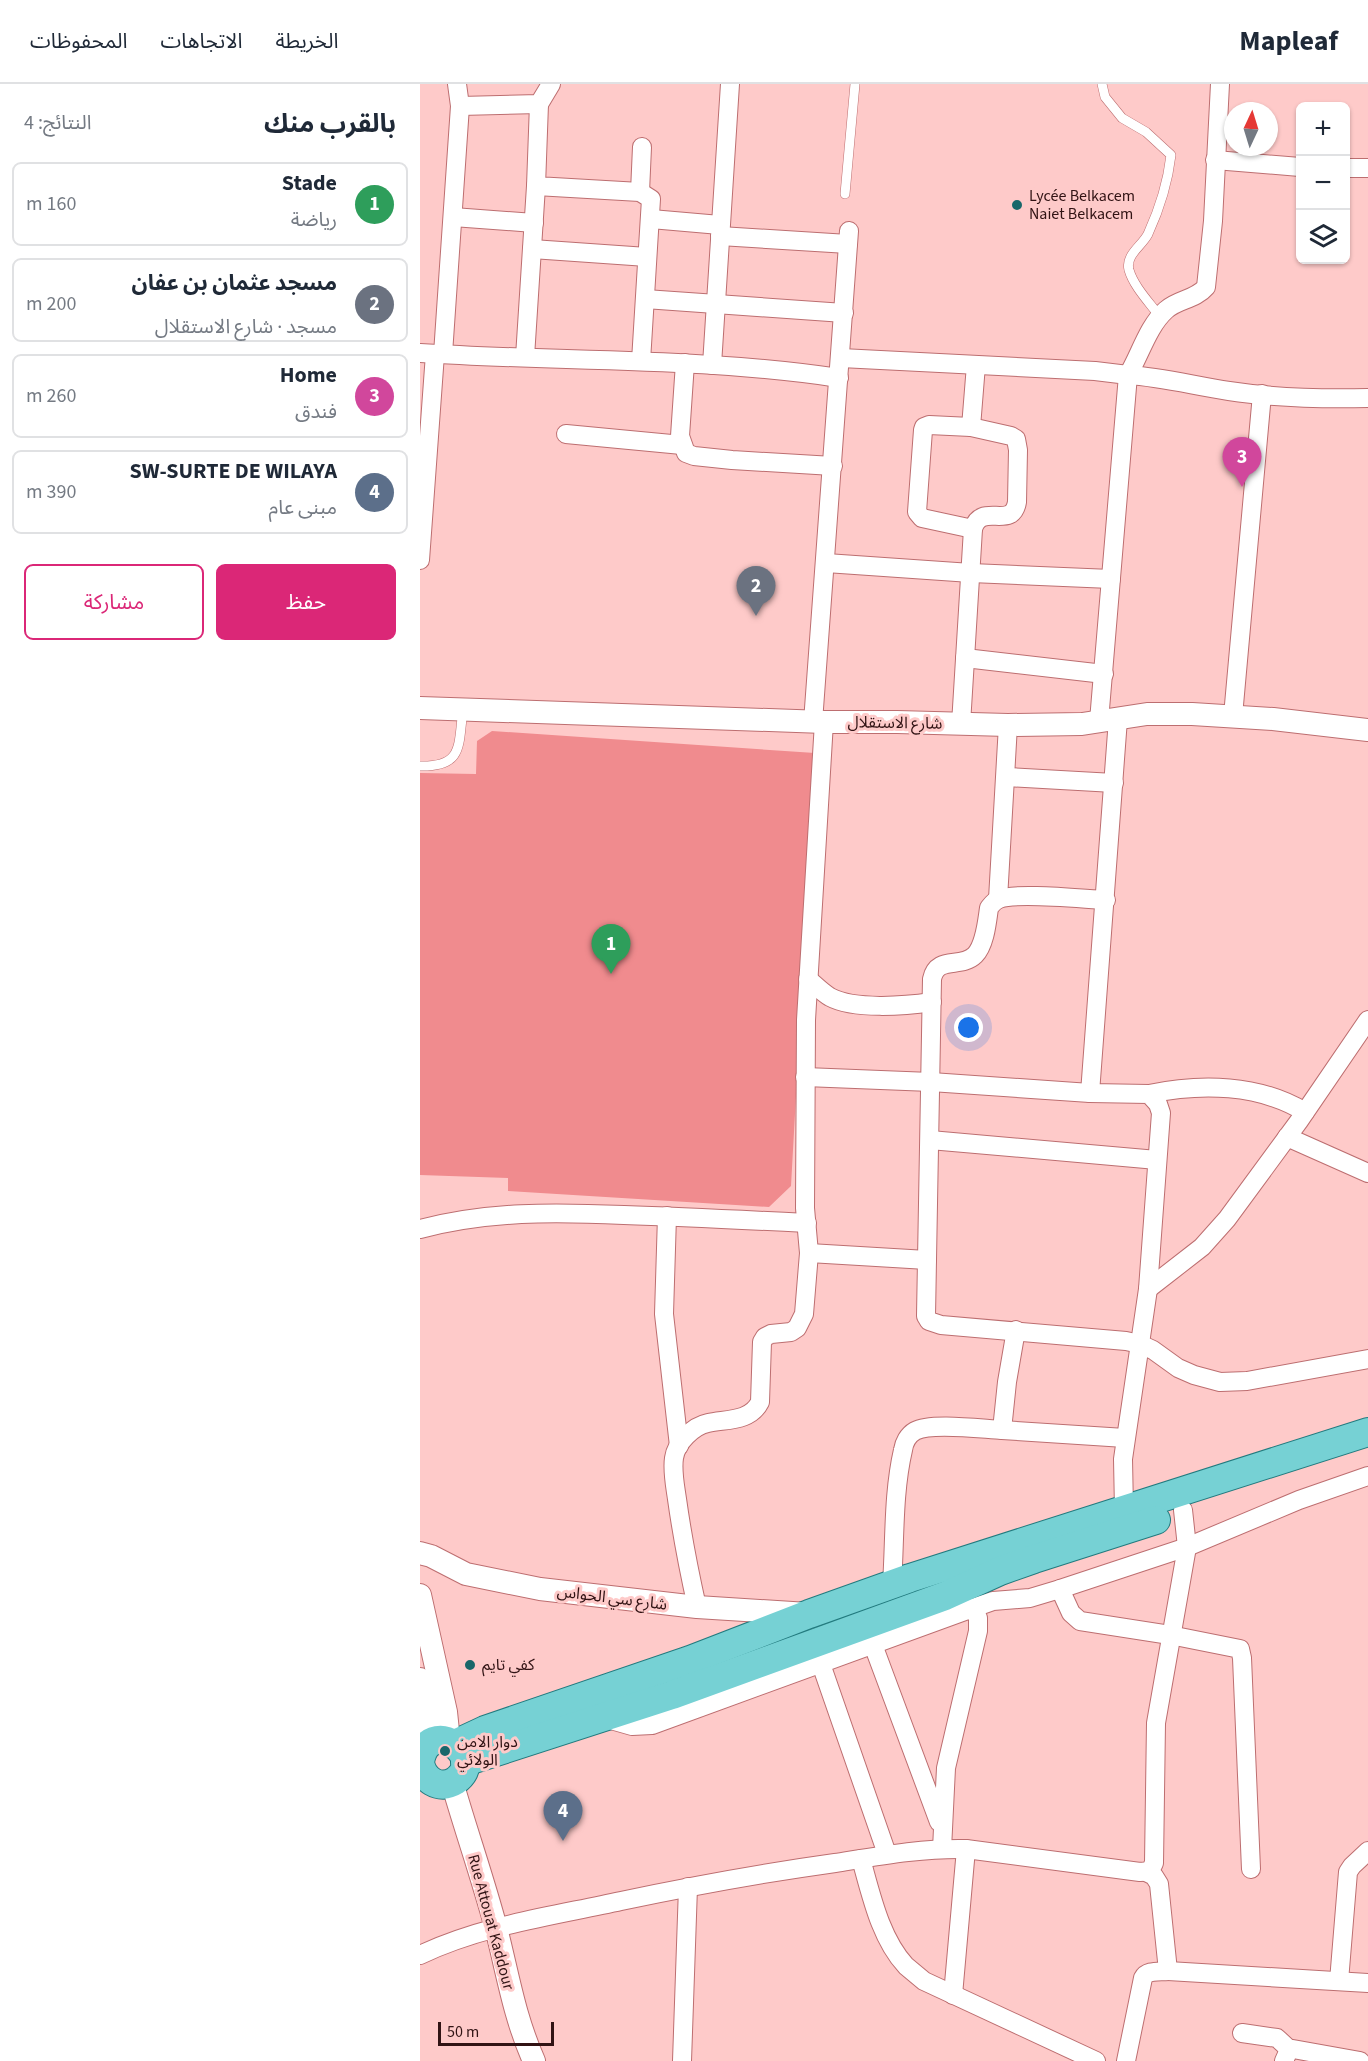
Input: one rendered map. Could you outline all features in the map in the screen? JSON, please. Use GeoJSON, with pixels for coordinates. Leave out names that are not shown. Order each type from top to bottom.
{"type":"FeatureCollection","features":[{"type":"Feature","properties":{"kind":"main road"},"geometry":{"type":"LineString","coordinates":[[434,1761],[476,1733],[711,1653],[892,1584],[1368,1432]]}},
{"type":"Feature","properties":{"kind":"main road"},"geometry":{"type":"LineString","coordinates":[[434,1761],[604,1718],[869,1634],[1000,1571],[1368,1451]]}},
{"type":"Feature","properties":{"kind":"street"},"geometry":{"type":"LineString","coordinates":[[420,560],[433,354],[453,217],[460,106],[457,84]]}},
{"type":"Feature","properties":{"kind":"street"},"geometry":{"type":"LineString","coordinates":[[525,357],[539,105],[550,84]]}},
{"type":"Feature","properties":{"kind":"street"},"geometry":{"type":"LineString","coordinates":[[712,365],[730,84]]}},
{"type":"Feature","properties":{"kind":"street"},"geometry":{"type":"LineString","coordinates":[[1090,1093],[1114,783],[1104,674],[1128,375],[1160,317],[1176,303],[1200,294],[1206,287],[1213,221],[1220,84]]}},
{"type":"Feature","properties":{"kind":"street"},"geometry":{"type":"LineString","coordinates":[[460,106],[539,105]]}},
{"type":"Feature","properties":{"kind":"street"},"geometry":{"type":"LineString","coordinates":[[640,192],[642,147]]}},
{"type":"Feature","properties":{"kind":"street"},"geometry":{"type":"LineString","coordinates":[[1215,160],[1296,167]]}},
{"type":"Feature","properties":{"kind":"street"},"geometry":{"type":"LineString","coordinates":[[1350,168],[1368,168]]}},
{"type":"Feature","properties":{"kind":"street"},"geometry":{"type":"LineString","coordinates":[[536,186],[640,192],[651,199],[641,361]]}},
{"type":"Feature","properties":{"kind":"street"},"geometry":{"type":"LineString","coordinates":[[453,217],[534,223]]}},
{"type":"Feature","properties":{"kind":"street"},"geometry":{"type":"LineString","coordinates":[[651,219],[720,230],[849,237],[826,563],[808,980],[805,1077],[809,1253],[804,1314],[797,1328],[791,1332],[771,1334],[762,1342],[760,1402],[756,1409],[744,1417],[703,1424],[693,1430],[674,1455],[673,1472],[697,1607]]}},
{"type":"Feature","properties":{"kind":"street"},"geometry":{"type":"LineString","coordinates":[[532,249],[647,257]]}},
{"type":"Feature","properties":{"kind":"street"},"geometry":{"type":"LineString","coordinates":[[645,298],[844,313]]}},
{"type":"Feature","properties":{"kind":"street"},"geometry":{"type":"LineString","coordinates":[[433,354],[685,363],[839,378]]}},
{"type":"Feature","properties":{"kind":"street"},"geometry":{"type":"LineString","coordinates":[[841,358],[1147,376],[1230,391],[1316,398],[1368,398]]}},
{"type":"Feature","properties":{"kind":"street"},"geometry":{"type":"LineString","coordinates":[[685,363],[680,436],[686,453],[694,456],[833,466]]}},
{"type":"Feature","properties":{"kind":"street"},"geometry":{"type":"LineString","coordinates":[[971,428],[976,365]]}},
{"type":"Feature","properties":{"kind":"street"},"geometry":{"type":"LineString","coordinates":[[1233,716],[1262,394]]}},
{"type":"Feature","properties":{"kind":"street"},"geometry":{"type":"LineString","coordinates":[[960,724],[973,529],[975,521],[980,516],[1010,515],[1016,510],[1018,450],[1016,439],[1011,436],[971,428],[929,425],[924,427],[917,513],[922,518],[973,529]]}},
{"type":"Feature","properties":{"kind":"street"},"geometry":{"type":"LineString","coordinates":[[566,434],[682,445]]}},
{"type":"Feature","properties":{"kind":"street"},"geometry":{"type":"LineString","coordinates":[[826,563],[971,573],[1111,579]]}},
{"type":"Feature","properties":{"kind":"street"},"geometry":{"type":"LineString","coordinates":[[965,658],[1104,674]]}},
{"type":"Feature","properties":{"kind":"street","name":"شارع الاستقلال"},"geometry":{"type":"LineString","coordinates":[[420,708],[819,722],[1043,726],[1158,714],[1233,716],[1368,730]]}},
{"type":"Feature","properties":{"kind":"street"},"geometry":{"type":"LineString","coordinates":[[998,899],[1008,725]]}},
{"type":"Feature","properties":{"kind":"street"},"geometry":{"type":"LineString","coordinates":[[1006,777],[1114,783]]}},
{"type":"Feature","properties":{"kind":"street"},"geometry":{"type":"LineString","coordinates":[[1106,900],[1033,897],[998,899],[989,908],[981,945],[975,955],[964,961],[940,966],[934,971],[925,1311],[929,1322],[1140,1344],[1153,1350],[1178,1368],[1220,1382],[1247,1381],[1368,1359]]}},
{"type":"Feature","properties":{"kind":"street"},"geometry":{"type":"LineString","coordinates":[[808,980],[831,997],[864,1005],[909,1005],[932,1002]]}},
{"type":"Feature","properties":{"kind":"street"},"geometry":{"type":"LineString","coordinates":[[1148,1289],[1192,1256],[1217,1232],[1305,1112],[1368,1020]]}},
{"type":"Feature","properties":{"kind":"street"},"geometry":{"type":"LineString","coordinates":[[805,1077],[931,1082],[1090,1093],[1149,1094],[1193,1087],[1256,1092],[1282,1099],[1305,1112]]}},
{"type":"Feature","properties":{"kind":"street"},"geometry":{"type":"LineString","coordinates":[[1124,1510],[1122,1483],[1125,1438],[1148,1289],[1161,1113],[1158,1104],[1149,1094]]}},
{"type":"Feature","properties":{"kind":"street"},"geometry":{"type":"LineString","coordinates":[[1287,1137],[1368,1173]]}},
{"type":"Feature","properties":{"kind":"street"},"geometry":{"type":"LineString","coordinates":[[930,1140],[1157,1160]]}},
{"type":"Feature","properties":{"kind":"street"},"geometry":{"type":"LineString","coordinates":[[420,1228],[453,1220],[512,1213],[667,1216],[807,1223]]}},
{"type":"Feature","properties":{"kind":"street"},"geometry":{"type":"LineString","coordinates":[[667,1216],[663,1314],[679,1446]]}},
{"type":"Feature","properties":{"kind":"street"},"geometry":{"type":"LineString","coordinates":[[809,1253],[927,1260]]}},
{"type":"Feature","properties":{"kind":"street"},"geometry":{"type":"LineString","coordinates":[[1002,1430],[1016,1330]]}},
{"type":"Feature","properties":{"kind":"street"},"geometry":{"type":"LineString","coordinates":[[892,1584],[897,1495],[903,1449],[907,1439],[914,1432],[933,1426],[1125,1438]]}},
{"type":"Feature","properties":{"kind":"street"},"geometry":{"type":"LineString","coordinates":[[604,1718],[632,1726],[652,1725],[821,1664],[869,1634],[993,1601],[1030,1598],[1060,1589],[1187,1547],[1299,1500],[1368,1476]]}},
{"type":"Feature","properties":{"kind":"street"},"geometry":{"type":"LineString","coordinates":[[1146,1872],[1153,1868],[1154,1863],[1156,1723],[1187,1547],[1183,1510]]}},
{"type":"Feature","properties":{"kind":"street","name":"شارع سي الحواس"},"geometry":{"type":"LineString","coordinates":[[420,1553],[431,1556],[466,1574],[540,1589],[697,1607],[809,1614]]}},
{"type":"Feature","properties":{"kind":"street"},"geometry":{"type":"LineString","coordinates":[[1000,1571],[1012,1599]]}},
{"type":"Feature","properties":{"kind":"street"},"geometry":{"type":"LineString","coordinates":[[1060,1589],[1071,1613],[1080,1622],[1235,1647],[1241,1652],[1251,1869]]}},
{"type":"Feature","properties":{"kind":"street"},"geometry":{"type":"LineString","coordinates":[[420,1595],[446,1712],[434,1761]]}},
{"type":"Feature","properties":{"kind":"street"},"geometry":{"type":"LineString","coordinates":[[942,1849],[946,1768],[978,1631],[978,1618],[973,1608]]}},
{"type":"Feature","properties":{"kind":"street"},"geometry":{"type":"LineString","coordinates":[[869,1634],[942,1830]]}},
{"type":"Feature","properties":{"kind":"street"},"geometry":{"type":"LineString","coordinates":[[821,1664],[887,1854]]}},
{"type":"Feature","properties":{"kind":"street"},"geometry":{"type":"LineString","coordinates":[[421,1693],[434,1761]]}},
{"type":"Feature","properties":{"kind":"street","name":"Rue Attouat Kaddour"},"geometry":{"type":"LineString","coordinates":[[434,1761],[495,1928],[514,2009],[534,2061]]}},
{"type":"Feature","properties":{"kind":"street"},"geometry":{"type":"LineString","coordinates":[[420,1955],[444,1944],[495,1928],[688,1887],[887,1854],[942,1849],[1146,1872],[1154,1876],[1159,1884],[1168,1971]]}},
{"type":"Feature","properties":{"kind":"street"},"geometry":{"type":"LineString","coordinates":[[953,1995],[966,1850]]}},
{"type":"Feature","properties":{"kind":"street"},"geometry":{"type":"LineString","coordinates":[[1340,1981],[1348,1872],[1368,1851]]}},
{"type":"Feature","properties":{"kind":"street"},"geometry":{"type":"LineString","coordinates":[[861,1859],[874,1904],[890,1943],[905,1965],[924,1981],[1092,2061]]}},
{"type":"Feature","properties":{"kind":"street"},"geometry":{"type":"LineString","coordinates":[[682,2061],[688,1887]]}},
{"type":"Feature","properties":{"kind":"street"},"geometry":{"type":"LineString","coordinates":[[1126,2061],[1143,1978],[1151,1972],[1168,1971],[1368,1983]]}},
{"type":"Feature","properties":{"kind":"street"},"geometry":{"type":"LineString","coordinates":[[1242,2033],[1277,2038],[1287,2055],[1360,2061]]}},
{"type":"Feature","properties":{"kind":"lane"},"geometry":{"type":"LineString","coordinates":[[845,194],[855,84]]}},
{"type":"Feature","properties":{"kind":"lane"},"geometry":{"type":"LineString","coordinates":[[1102,84],[1106,97],[1122,118],[1146,132],[1171,155],[1169,176],[1147,236],[1131,256],[1129,269],[1139,288],[1160,317]]}},
{"type":"Feature","properties":{"kind":"lane"},"geometry":{"type":"LineString","coordinates":[[420,766],[431,766],[450,761],[458,753],[463,710]]}},
{"type":"Feature","properties":{"kind":"shaded area"},"geometry":{"type":"Polygon","coordinates":[[[492,731],[815,753],[791,1186],[769,1207],[508,1191],[508,1178],[420,1175],[420,773],[476,774],[477,741],[492,731]]]}},
{"type":"Feature","properties":{"kind":"place","name":"Lycée Belkacem Naiet Belkacem"},"geometry":{"type":"Point","coordinates":[1017,205]}},
{"type":"Feature","properties":{"kind":"place","name":"Home"},"geometry":{"type":"Point","coordinates":[1242,487]}},
{"type":"Feature","properties":{"kind":"place","name":"مسجد عثمان بن عفان"},"geometry":{"type":"Point","coordinates":[756,616]}},
{"type":"Feature","properties":{"kind":"place","name":"Stade"},"geometry":{"type":"Point","coordinates":[611,974]}},
{"type":"Feature","properties":{"kind":"place","name":"كفي تايم"},"geometry":{"type":"Point","coordinates":[470,1665]}},
{"type":"Feature","properties":{"kind":"place","name":"دوار الامن الولائي"},"geometry":{"type":"Point","coordinates":[445,1751]}},
{"type":"Feature","properties":{"kind":"place","name":"SW-SURTE DE WILAYA"},"geometry":{"type":"Point","coordinates":[563,1841]}}]}
